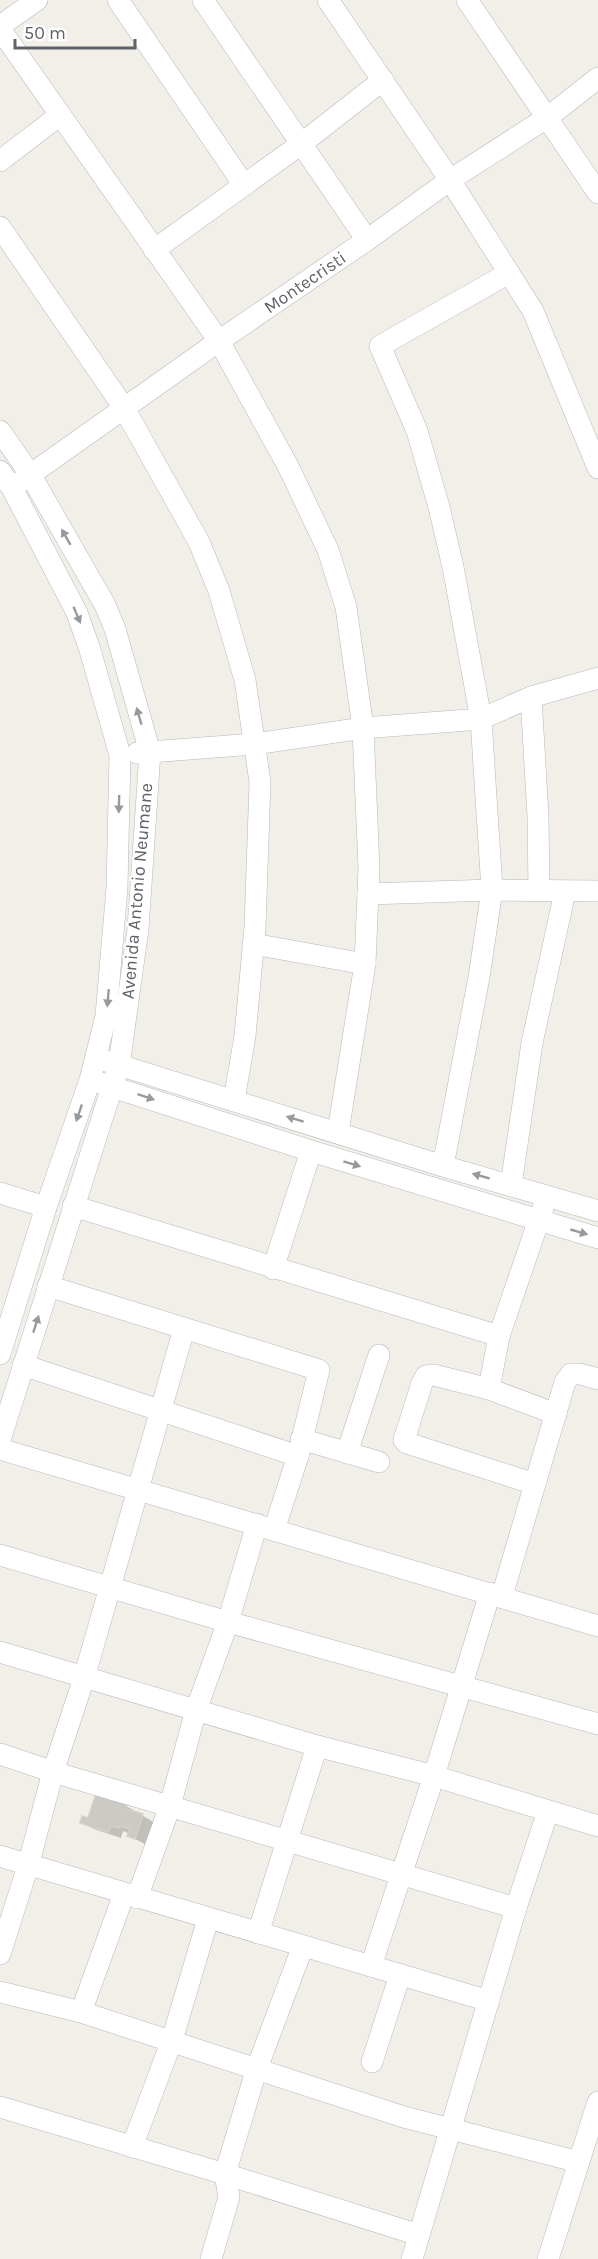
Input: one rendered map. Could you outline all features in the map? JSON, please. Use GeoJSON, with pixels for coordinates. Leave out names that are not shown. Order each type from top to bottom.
{"type":"FeatureCollection","features":[{"type":"Feature","properties":{"kind":"street"},"geometry":{"type":"LineString","coordinates":[[118,0],[244,185]]}},
{"type":"Feature","properties":{"kind":"street"},"geometry":{"type":"LineString","coordinates":[[203,0],[367,240]]}},
{"type":"Feature","properties":{"kind":"street"},"geometry":{"type":"LineString","coordinates":[[328,0],[450,180],[533,311],[598,468]]}},
{"type":"Feature","properties":{"kind":"street"},"geometry":{"type":"LineString","coordinates":[[467,0],[598,194]]}},
{"type":"Feature","properties":{"kind":"street"},"geometry":{"type":"LineString","coordinates":[[26,3],[0,27],[219,341],[288,466],[328,550],[346,607],[363,728],[369,868],[365,964],[338,1132]]}},
{"type":"Feature","properties":{"kind":"street","name":"Montecristi"},"geometry":{"type":"LineString","coordinates":[[6,480],[30,474],[450,180],[548,117],[598,78]]}},
{"type":"Feature","properties":{"kind":"street"},"geometry":{"type":"LineString","coordinates":[[154,250],[302,144],[383,80]]}},
{"type":"Feature","properties":{"kind":"street"},"geometry":{"type":"LineString","coordinates":[[0,161],[60,115]]}},
{"type":"Feature","properties":{"kind":"street"},"geometry":{"type":"LineString","coordinates":[[0,227],[124,408],[199,542],[219,591],[245,680],[260,782],[253,944],[244,1036],[234,1100]]}},
{"type":"Feature","properties":{"kind":"street"},"geometry":{"type":"LineString","coordinates":[[443,1166],[479,977],[492,890],[481,719],[440,507],[417,431],[380,346],[509,273]]}},
{"type":"Feature","properties":{"kind":"street","name":"Avenida Antonio Neumane"},"geometry":{"type":"LineString","coordinates":[[0,431],[30,474],[105,605],[115,629],[150,752],[138,929],[119,1065],[0,1440]]}},
{"type":"Feature","properties":{"kind":"street","name":"Avenida Antonio Neumane"},"geometry":{"type":"LineString","coordinates":[[0,1353],[46,1207],[97,1058],[106,1016],[117,888],[120,755],[90,650],[77,614],[6,480]]}},
{"type":"Feature","properties":{"kind":"street"},"geometry":{"type":"LineString","coordinates":[[120,755],[254,744],[363,728],[481,719],[531,698],[598,678]]}},
{"type":"Feature","properties":{"kind":"street"},"geometry":{"type":"LineString","coordinates":[[531,698],[538,816],[539,891]]}},
{"type":"Feature","properties":{"kind":"street"},"geometry":{"type":"LineString","coordinates":[[368,894],[492,890],[598,891]]}},
{"type":"Feature","properties":{"kind":"street"},"geometry":{"type":"LineString","coordinates":[[511,1185],[532,1043],[565,892]]}},
{"type":"Feature","properties":{"kind":"street"},"geometry":{"type":"LineString","coordinates":[[253,944],[365,964]]}},
{"type":"Feature","properties":{"kind":"street"},"geometry":{"type":"LineString","coordinates":[[97,1058],[443,1166],[598,1211]]}},
{"type":"Feature","properties":{"kind":"street"},"geometry":{"type":"LineString","coordinates":[[90,1080],[311,1151],[598,1238]]}},
{"type":"Feature","properties":{"kind":"street"},"geometry":{"type":"LineString","coordinates":[[273,1269],[311,1151]]}},
{"type":"Feature","properties":{"kind":"street"},"geometry":{"type":"LineString","coordinates":[[0,1193],[46,1207]]}},
{"type":"Feature","properties":{"kind":"street"},"geometry":{"type":"LineString","coordinates":[[489,1389],[499,1336],[547,1196]]}},
{"type":"Feature","properties":{"kind":"street"},"geometry":{"type":"LineString","coordinates":[[73,1206],[273,1269],[499,1336]]}},
{"type":"Feature","properties":{"kind":"street"},"geometry":{"type":"LineString","coordinates":[[48,1286],[319,1370],[300,1447],[228,1622],[196,1710],[170,1806],[81,2012]]}},
{"type":"Feature","properties":{"kind":"street"},"geometry":{"type":"LineString","coordinates":[[0,1954],[28,1866],[53,1772],[84,1678],[184,1329]]}},
{"type":"Feature","properties":{"kind":"street"},"geometry":{"type":"LineString","coordinates":[[347,1453],[379,1355]]}},
{"type":"Feature","properties":{"kind":"street"},"geometry":{"type":"LineString","coordinates":[[23,1365],[160,1412],[300,1447],[347,1453],[379,1462]]}},
{"type":"Feature","properties":{"kind":"street"},"geometry":{"type":"LineString","coordinates":[[371,1966],[462,1686],[535,1484],[565,1382],[571,1374],[598,1379]]}},
{"type":"Feature","properties":{"kind":"street"},"geometry":{"type":"LineString","coordinates":[[535,1484],[407,1443],[404,1440],[426,1376],[434,1375],[489,1389],[556,1414]]}},
{"type":"Feature","properties":{"kind":"street"},"geometry":{"type":"LineString","coordinates":[[0,1449],[598,1626]]}},
{"type":"Feature","properties":{"kind":"street"},"geometry":{"type":"LineString","coordinates":[[0,1555],[228,1622],[598,1724]]}},
{"type":"Feature","properties":{"kind":"street"},"geometry":{"type":"LineString","coordinates":[[0,1652],[316,1746],[434,1776],[598,1826]]}},
{"type":"Feature","properties":{"kind":"street"},"geometry":{"type":"LineString","coordinates":[[258,1933],[316,1746]]}},
{"type":"Feature","properties":{"kind":"street"},"geometry":{"type":"LineString","coordinates":[[0,1754],[53,1772],[516,1908]]}},
{"type":"Feature","properties":{"kind":"street"},"geometry":{"type":"LineString","coordinates":[[412,2259],[516,1908],[549,1811]]}},
{"type":"Feature","properties":{"kind":"street"},"geometry":{"type":"LineString","coordinates":[[0,1856],[489,2001]]}},
{"type":"Feature","properties":{"kind":"street"},"geometry":{"type":"LineString","coordinates":[[132,2147],[172,2040],[208,1919]]}},
{"type":"Feature","properties":{"kind":"street"},"geometry":{"type":"LineString","coordinates":[[212,2259],[229,2197],[225,2174],[257,2068],[303,1946]]}},
{"type":"Feature","properties":{"kind":"street"},"geometry":{"type":"LineString","coordinates":[[372,2062],[400,1975]]}},
{"type":"Feature","properties":{"kind":"street"},"geometry":{"type":"LineString","coordinates":[[0,1992],[81,2012],[172,2040],[404,2117],[579,2162]]}},
{"type":"Feature","properties":{"kind":"street"},"geometry":{"type":"LineString","coordinates":[[548,2259],[579,2162],[593,2132],[598,2102]]}},
{"type":"Feature","properties":{"kind":"street"},"geometry":{"type":"LineString","coordinates":[[0,2107],[419,2235]]}},
{"type":"Feature","properties":{"kind":"building"},"geometry":{"type":"Polygon","coordinates":[[[98,1788],[108,1792],[106,1799],[127,1804],[126,1809],[143,1814],[135,1839],[127,1836],[130,1829],[120,1826],[119,1828],[111,1826],[108,1832],[80,1823],[82,1816],[88,1818],[98,1788]]]}}]}
